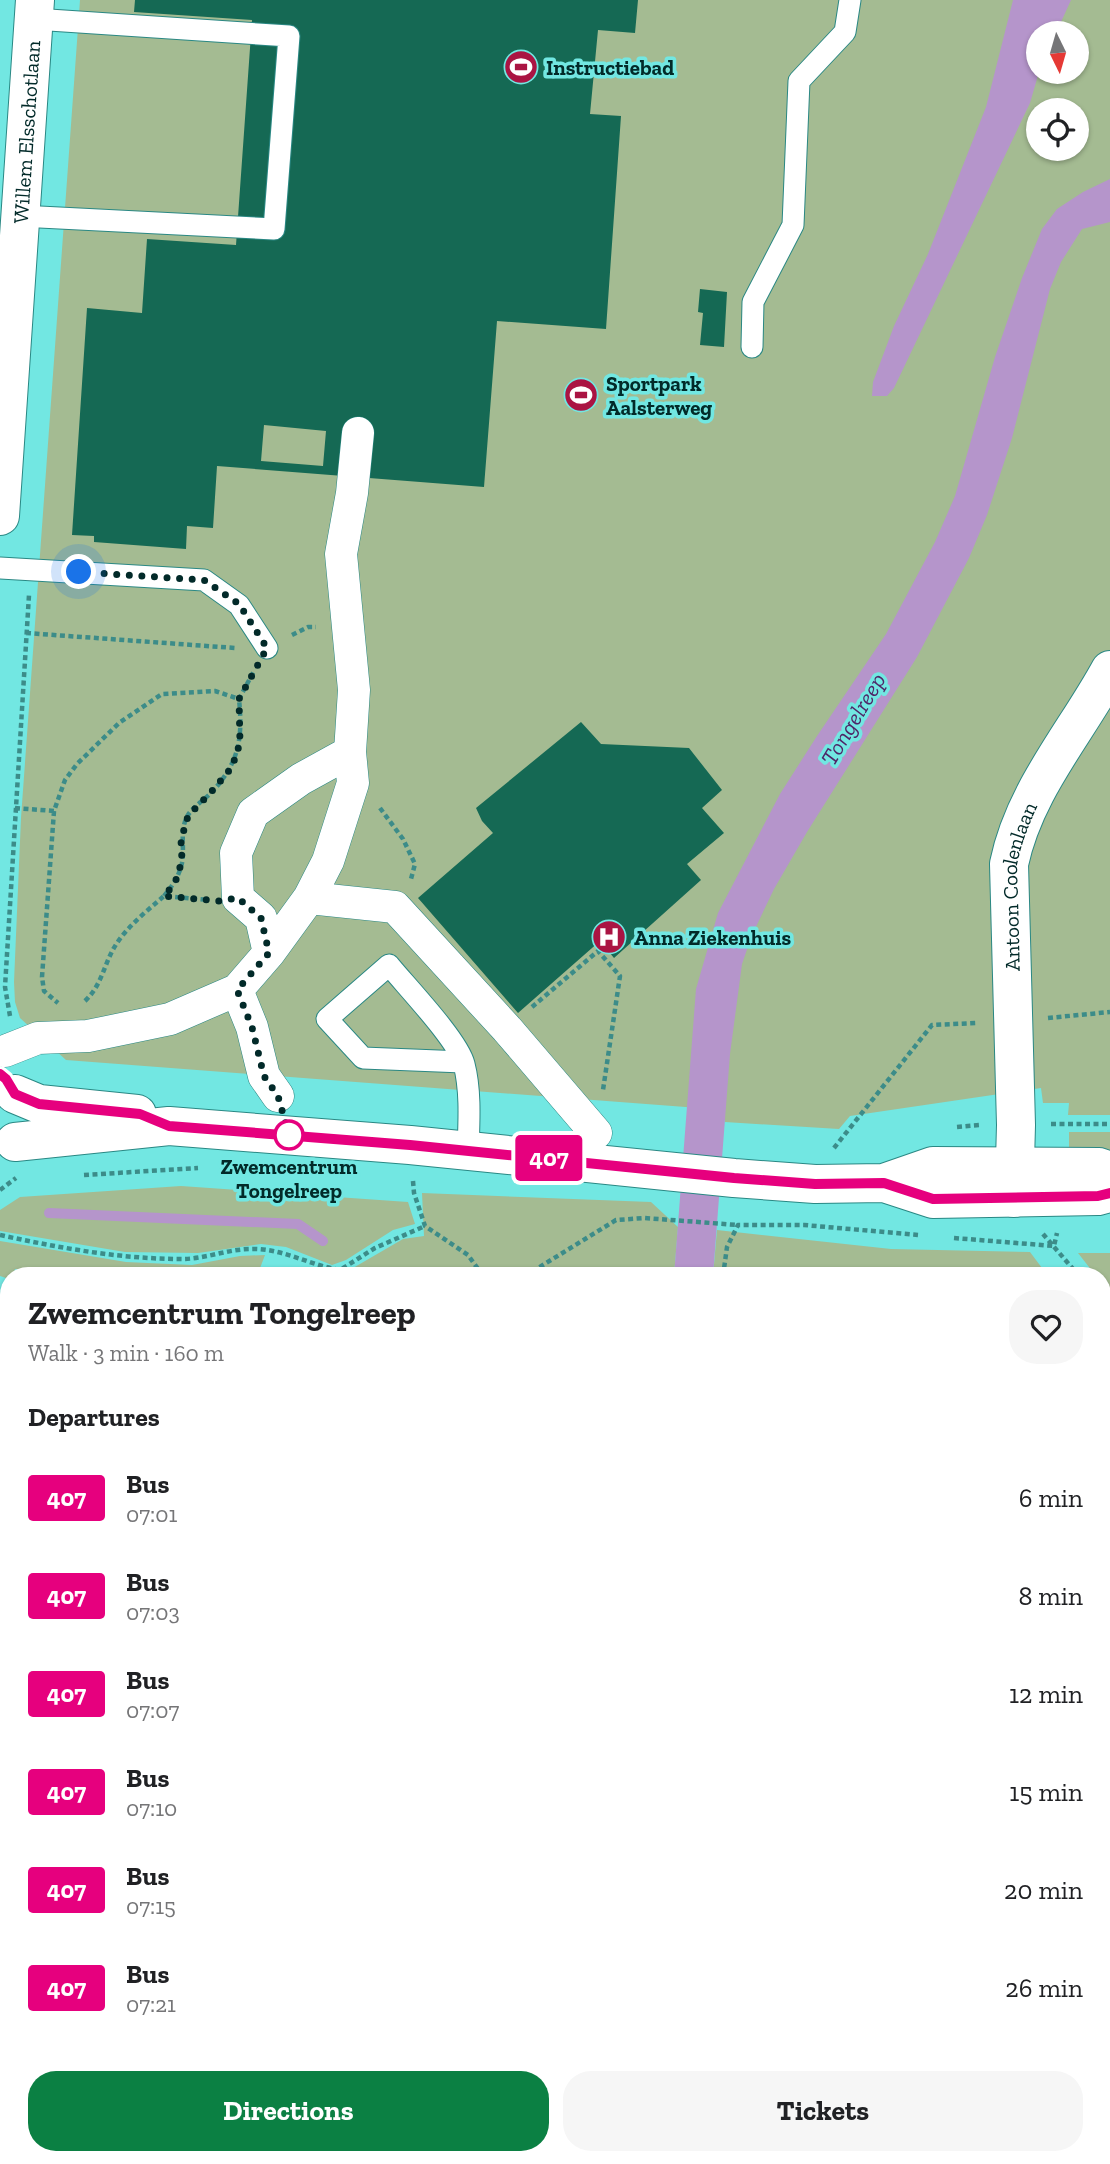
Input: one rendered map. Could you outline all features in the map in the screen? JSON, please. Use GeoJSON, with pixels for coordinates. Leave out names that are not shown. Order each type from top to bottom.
{"type":"FeatureCollection","features":[{"type":"Feature","properties":{"kind":"main road","name":"Willem Elsschotlaan"},"geometry":{"type":"LineString","coordinates":[[0,516],[34,9]]}},
{"type":"Feature","properties":{"kind":"main road","name":"Antoon Coolenlaan"},"geometry":{"type":"LineString","coordinates":[[1014,1182],[1016,1125],[1009,864],[1014,840],[1025,813],[1110,670]]}},
{"type":"Feature","properties":{"kind":"main road"},"geometry":{"type":"LineString","coordinates":[[7,1073],[39,1104],[140,1114],[169,1126]]}},
{"type":"Feature","properties":{"kind":"main road"},"geometry":{"type":"LineString","coordinates":[[7,1073],[20,1109],[14,1161],[169,1126],[468,1150],[734,1178],[815,1184],[884,1183],[933,1199],[1099,1167],[1110,1171]]}},
{"type":"Feature","properties":{"kind":"main road"},"geometry":{"type":"LineString","coordinates":[[1014,1182],[1098,1196],[1110,1193]]}},
{"type":"Feature","properties":{"kind":"street"},"geometry":{"type":"LineString","coordinates":[[7,1073],[38,1038],[88,1036],[170,1019],[237,990],[269,953],[309,898],[328,861],[353,783],[350,752],[354,690],[341,554],[352,493],[358,433]]}},
{"type":"Feature","properties":{"kind":"street"},"geometry":{"type":"LineString","coordinates":[[269,953],[261,918],[238,898],[236,853],[253,813],[301,779],[350,752]]}},
{"type":"Feature","properties":{"kind":"street"},"geometry":{"type":"LineString","coordinates":[[309,898],[395,906],[596,1133]]}},
{"type":"Feature","properties":{"kind":"street"},"geometry":{"type":"LineString","coordinates":[[237,990],[252,1027],[264,1076],[278,1096]]}},
{"type":"Feature","properties":{"kind":"lane"},"geometry":{"type":"LineString","coordinates":[[752,347],[753,302],[793,225],[799,81],[845,33],[850,0]]}},
{"type":"Feature","properties":{"kind":"lane"},"geometry":{"type":"LineString","coordinates":[[20,216],[274,229],[289,36],[34,9]]}},
{"type":"Feature","properties":{"kind":"lane"},"geometry":{"type":"LineString","coordinates":[[0,568],[204,580],[239,604],[267,648]]}},
{"type":"Feature","properties":{"kind":"lane"},"geometry":{"type":"LineString","coordinates":[[463,1062],[363,1058],[327,1019],[388,965],[452,1041],[463,1062],[470,1112],[468,1150]]}},
{"type":"Feature","properties":{"kind":"path"},"geometry":{"type":"LineString","coordinates":[[26,633],[267,648],[307,627],[349,624]]}},
{"type":"Feature","properties":{"kind":"path"},"geometry":{"type":"LineString","coordinates":[[78,1003],[85,1001],[96,991],[116,944],[175,883],[182,861],[181,840],[188,816],[232,767],[240,743],[239,699],[267,648]]}},
{"type":"Feature","properties":{"kind":"path"},"geometry":{"type":"LineString","coordinates":[[71,1005],[58,1003],[44,991],[42,977],[54,811],[65,780],[77,764],[119,723],[162,694],[215,691],[239,699]]}},
{"type":"Feature","properties":{"kind":"path"},"geometry":{"type":"LineString","coordinates":[[353,783],[381,809],[404,839],[415,864],[408,890],[395,906]]}},
{"type":"Feature","properties":{"kind":"path"},"geometry":{"type":"LineString","coordinates":[[15,808],[54,811]]}},
{"type":"Feature","properties":{"kind":"path"},"geometry":{"type":"LineString","coordinates":[[164,896],[219,901],[238,898]]}},
{"type":"Feature","properties":{"kind":"path"},"geometry":{"type":"LineString","coordinates":[[506,1029],[598,951],[620,976],[596,1133]]}},
{"type":"Feature","properties":{"kind":"path"},"geometry":{"type":"LineString","coordinates":[[85,1001],[88,1036]]}},
{"type":"Feature","properties":{"kind":"path"},"geometry":{"type":"LineString","coordinates":[[834,1148],[932,1025],[1110,1013]]}},
{"type":"Feature","properties":{"kind":"path"},"geometry":{"type":"LineString","coordinates":[[1016,1125],[1110,1124]]}},
{"type":"Feature","properties":{"kind":"path"},"geometry":{"type":"LineString","coordinates":[[410,1145],[414,1193],[425,1226],[468,1255],[477,1267]]}},
{"type":"Feature","properties":{"kind":"path"},"geometry":{"type":"LineString","coordinates":[[0,1190],[17,1178],[14,1161]]}},
{"type":"Feature","properties":{"kind":"path"},"geometry":{"type":"LineString","coordinates":[[76,1175],[201,1168]]}},
{"type":"Feature","properties":{"kind":"path"},"geometry":{"type":"LineString","coordinates":[[400,1183],[414,1184]]}},
{"type":"Feature","properties":{"kind":"path"},"geometry":{"type":"LineString","coordinates":[[540,1267],[616,1220],[644,1218],[738,1225],[804,1226],[929,1236]]}},
{"type":"Feature","properties":{"kind":"path"},"geometry":{"type":"LineString","coordinates":[[724,1267],[727,1247],[738,1225]]}},
{"type":"Feature","properties":{"kind":"path"},"geometry":{"type":"LineString","coordinates":[[345,1267],[375,1248],[425,1226]]}},
{"type":"Feature","properties":{"kind":"path"},"geometry":{"type":"LineString","coordinates":[[1039,1229],[1072,1267]]}},
{"type":"Feature","properties":{"kind":"path"},"geometry":{"type":"LineString","coordinates":[[1054,1246],[1058,1229]]}},
{"type":"Feature","properties":{"kind":"path"},"geometry":{"type":"LineString","coordinates":[[0,1236],[77,1251],[127,1257],[184,1259],[251,1248],[283,1252],[322,1267]]}},
{"type":"Feature","properties":{"kind":"path"},"geometry":{"type":"LineString","coordinates":[[943,1237],[1054,1246]]}},
{"type":"Feature","properties":{"kind":"green space","name":"Sportpark Aalsterweg"},"geometry":{"type":"Polygon","coordinates":[[[80,0],[1110,0],[1110,1115],[1068,1115],[1069,1103],[1043,1103],[1041,1088],[850,1116],[839,1129],[725,1122],[725,1110],[66,1060],[20,1018],[15,1002],[21,818],[80,0]]]}},
{"type":"Feature","properties":{"kind":"green space"},"geometry":{"type":"Polygon","coordinates":[[[1069,1132],[1110,1132],[1110,1158],[1069,1157],[1069,1132]]]}},
{"type":"Feature","properties":{"kind":"green space"},"geometry":{"type":"Polygon","coordinates":[[[181,1186],[408,1202],[415,1224],[393,1230],[346,1260],[332,1265],[286,1247],[261,1244],[198,1253],[125,1252],[0,1231],[0,1210],[20,1197],[181,1186]]]}},
{"type":"Feature","properties":{"kind":"green space"},"geometry":{"type":"Polygon","coordinates":[[[422,1193],[651,1202],[678,1227],[675,1267],[355,1267],[403,1239],[424,1236],[422,1193]]]}},
{"type":"Feature","properties":{"kind":"green space"},"geometry":{"type":"Polygon","coordinates":[[[717,1230],[891,1249],[1030,1252],[1041,1267],[714,1267],[717,1230]]]}},
{"type":"Feature","properties":{"kind":"green space"},"geometry":{"type":"Polygon","coordinates":[[[0,1241],[126,1262],[192,1265],[240,1256],[265,1255],[260,1267],[0,1267],[0,1241]]]}},
{"type":"Feature","properties":{"kind":"green space"},"geometry":{"type":"Polygon","coordinates":[[[1078,1253],[1110,1253],[1110,1267],[1089,1267],[1078,1253]]]}},
{"type":"Feature","properties":{"kind":"water"},"geometry":{"type":"Polygon","coordinates":[[[1013,0],[1071,0],[1061,21],[1026,21],[1026,84],[1036,84],[1031,98],[1026,98],[1026,111],[894,388],[887,396],[872,396],[873,382],[894,326],[928,254],[986,107],[1013,0]]]}},
{"type":"Feature","properties":{"kind":"water","name":"Tongelreep"},"geometry":{"type":"Polygon","coordinates":[[[1110,179],[1110,222],[1082,229],[1061,262],[1050,289],[1012,438],[987,515],[969,558],[917,657],[807,832],[774,889],[752,935],[742,964],[730,1054],[714,1267],[675,1267],[696,989],[718,913],[780,794],[886,634],[935,542],[955,496],[995,357],[1042,229],[1057,209],[1110,179]]]}},
{"type":"Feature","properties":{"kind":"building"},"geometry":{"type":"Polygon","coordinates":[[[135,0],[638,0],[635,33],[598,30],[590,114],[621,116],[606,329],[497,321],[484,487],[217,466],[213,528],[187,526],[186,549],[94,542],[94,536],[72,535],[87,308],[142,313],[147,239],[236,245],[252,20],[134,12],[135,0]],[[264,425],[261,461],[323,466],[326,431],[264,425]]]}},
{"type":"Feature","properties":{"kind":"building"},"geometry":{"type":"Polygon","coordinates":[[[700,289],[727,292],[724,347],[700,345],[703,313],[698,312],[700,289]]]}},
{"type":"Feature","properties":{"kind":"building"},"geometry":{"type":"Polygon","coordinates":[[[581,722],[601,744],[689,748],[722,790],[702,808],[724,833],[687,864],[701,880],[614,958],[600,941],[518,1013],[418,898],[493,833],[482,821],[476,808],[581,722]]]}},
{"type":"Feature","properties":{"kind":"waterway"},"geometry":{"type":"LineString","coordinates":[[49,1213],[298,1224],[323,1241]]}},
{"type":"Feature","properties":{"kind":"bus line","name":"407"},"geometry":{"type":"LineString","coordinates":[[0,1074],[15,1094],[39,1104],[140,1114],[169,1126],[410,1145],[734,1178],[815,1184],[884,1183],[933,1199],[1098,1196],[1110,1193]]}},
{"type":"Feature","properties":{"kind":"place","name":"Instructiebad"},"geometry":{"type":"Point","coordinates":[521,67]}},
{"type":"Feature","properties":{"kind":"place","name":"Sportpark Aalsterweg"},"geometry":{"type":"Point","coordinates":[581,395]}},
{"type":"Feature","properties":{"kind":"place","name":"Anna Ziekenhuis"},"geometry":{"type":"Point","coordinates":[609,937]}},
{"type":"Feature","properties":{"kind":"place","name":"Zwemcentrum Tongelreep"},"geometry":{"type":"Point","coordinates":[289,1135]}},
{"type":"Feature","properties":{"kind":"route"},"geometry":{"type":"LineString","coordinates":[[79,572],[204,580],[239,604],[267,648],[239,699],[240,743],[232,767],[188,816],[181,840],[182,861],[175,883],[164,896],[219,901],[238,898],[261,918],[269,953],[237,990],[252,1027],[264,1076],[278,1096],[289,1135]]}}]}
